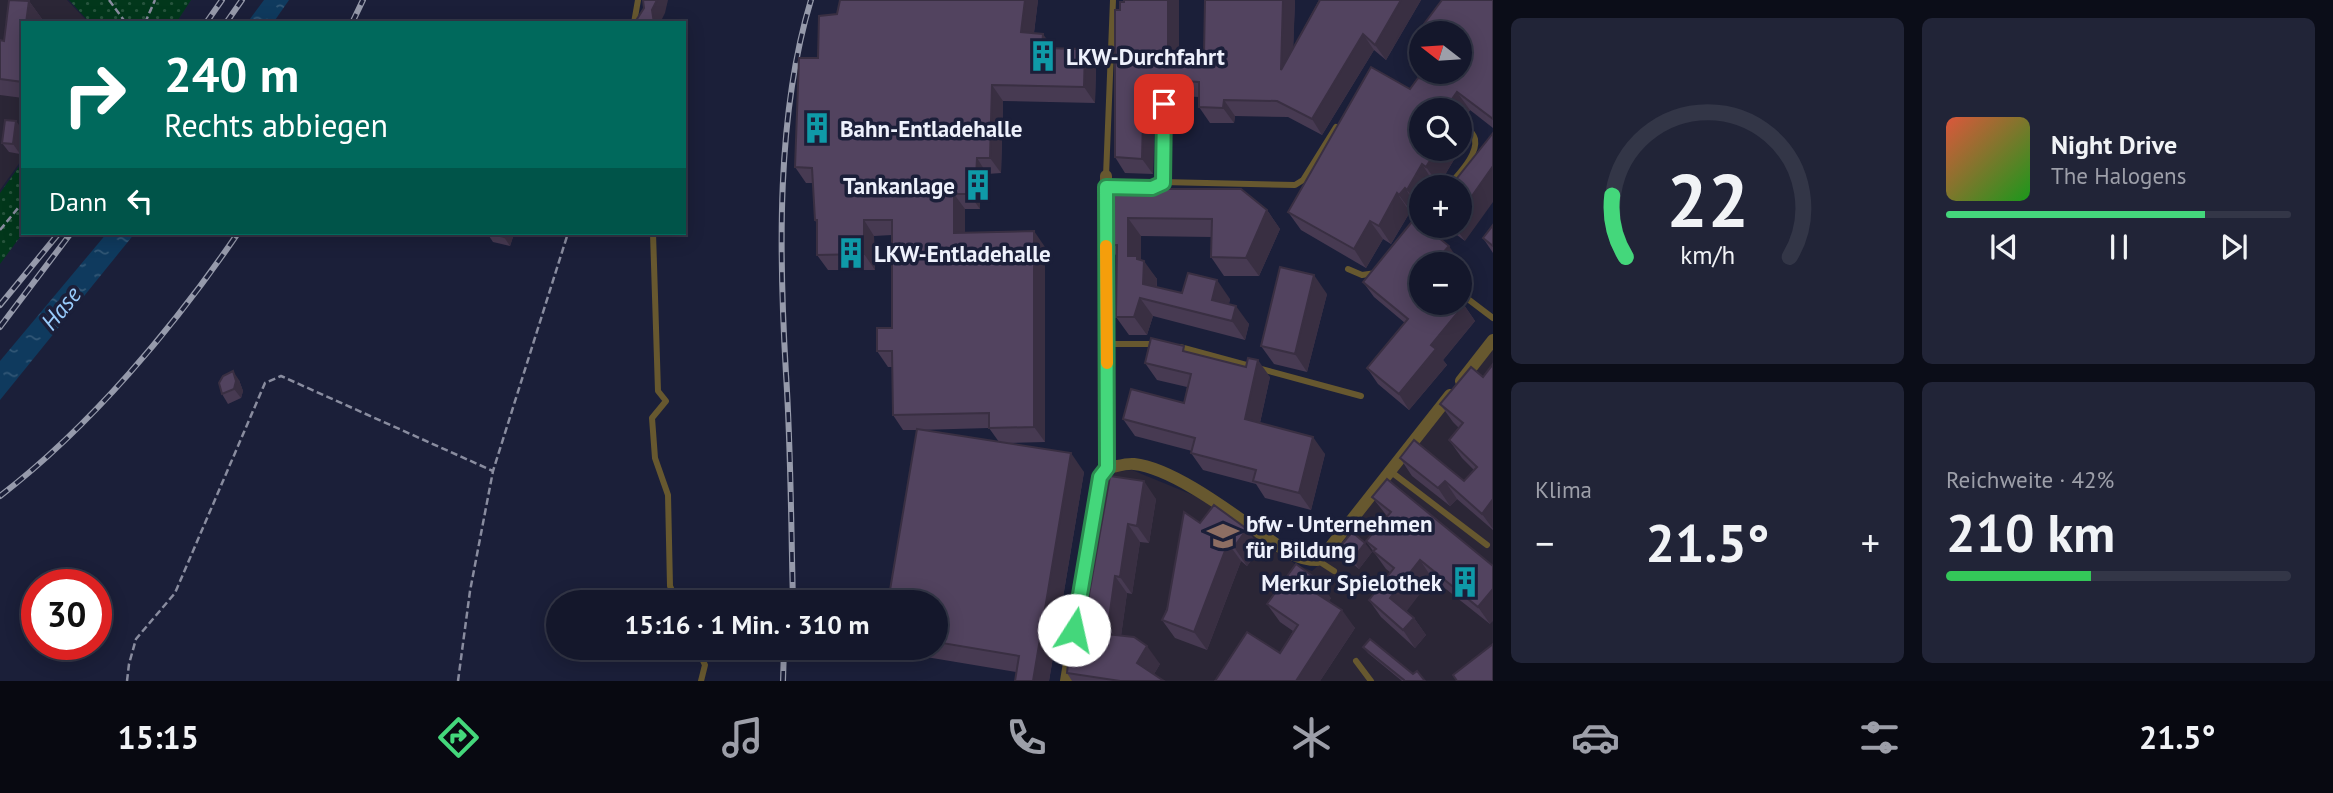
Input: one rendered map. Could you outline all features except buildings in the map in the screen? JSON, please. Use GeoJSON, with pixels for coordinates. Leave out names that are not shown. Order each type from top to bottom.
{"type":"FeatureCollection","features":[{"type":"Feature","properties":{"kind":"street"},"geometry":{"type":"LineString","coordinates":[[1066,681],[1100,477],[1107,468],[1106,181]]}},
{"type":"Feature","properties":{"kind":"street"},"geometry":{"type":"LineString","coordinates":[[1107,468],[1133,464],[1167,475],[1214,500],[1301,563],[1317,560],[1328,550],[1493,340]]}},
{"type":"Feature","properties":{"kind":"lane"},"geometry":{"type":"LineString","coordinates":[[634,21],[638,0]]}},
{"type":"Feature","properties":{"kind":"lane"},"geometry":{"type":"LineString","coordinates":[[1113,0],[1106,181],[1152,188],[1163,183],[1295,185],[1304,180],[1343,116]]}},
{"type":"Feature","properties":{"kind":"lane"},"geometry":{"type":"LineString","coordinates":[[1163,183],[1164,104]]}},
{"type":"Feature","properties":{"kind":"lane"},"geometry":{"type":"LineString","coordinates":[[1472,134],[1475,141],[1472,152]]}},
{"type":"Feature","properties":{"kind":"lane"},"geometry":{"type":"LineString","coordinates":[[653,235],[657,391],[666,401],[652,418],[655,458],[668,495],[672,590]]}},
{"type":"Feature","properties":{"kind":"lane"},"geometry":{"type":"LineString","coordinates":[[1348,269],[1355,273],[1371,275],[1382,269]]}},
{"type":"Feature","properties":{"kind":"lane"},"geometry":{"type":"LineString","coordinates":[[1472,302],[1493,318]]}},
{"type":"Feature","properties":{"kind":"lane"},"geometry":{"type":"LineString","coordinates":[[1107,344],[1168,344],[1361,397]]}},
{"type":"Feature","properties":{"kind":"lane"},"geometry":{"type":"LineString","coordinates":[[1390,471],[1488,545]]}},
{"type":"Feature","properties":{"kind":"lane"},"geometry":{"type":"LineString","coordinates":[[1317,560],[1334,571]]}},
{"type":"Feature","properties":{"kind":"lane"},"geometry":{"type":"LineString","coordinates":[[702,660],[705,666],[702,681]]}},
{"type":"Feature","properties":{"kind":"lane"},"geometry":{"type":"LineString","coordinates":[[1356,661],[1371,681]]}},
{"type":"Feature","properties":{"kind":"path"},"geometry":{"type":"LineString","coordinates":[[109,0],[125,21]]}},
{"type":"Feature","properties":{"kind":"path"},"geometry":{"type":"LineString","coordinates":[[146,21],[155,0]]}},
{"type":"Feature","properties":{"kind":"path"},"geometry":{"type":"LineString","coordinates":[[0,230],[21,204]]}},
{"type":"Feature","properties":{"kind":"path"},"geometry":{"type":"LineString","coordinates":[[458,681],[470,591],[493,471],[567,235]]}},
{"type":"Feature","properties":{"kind":"path"},"geometry":{"type":"LineString","coordinates":[[127,681],[136,639],[175,593],[265,383],[281,376],[493,471]]}},
{"type":"Feature","properties":{"kind":"shaded area"},"geometry":{"type":"Polygon","coordinates":[[[0,0],[67,0],[87,21],[21,21],[21,161],[0,190],[0,0]]]}},
{"type":"Feature","properties":{"kind":"shaded area"},"geometry":{"type":"Polygon","coordinates":[[[1493,348],[1493,681],[1071,681],[1103,488],[1116,472],[1132,470],[1210,502],[1295,564],[1312,571],[1332,553],[1493,348]]]}},
{"type":"Feature","properties":{"kind":"green space"},"geometry":{"type":"Polygon","coordinates":[[[69,0],[191,0],[177,21],[88,21],[69,0]]]}},
{"type":"Feature","properties":{"kind":"green space"},"geometry":{"type":"Polygon","coordinates":[[[21,164],[22,235],[0,264],[0,193],[21,164]]]}},
{"type":"Feature","properties":{"kind":"water"},"geometry":{"type":"Polygon","coordinates":[[[264,0],[289,0],[274,21],[248,21],[264,0]]]}},
{"type":"Feature","properties":{"kind":"water","name":"Hase"},"geometry":{"type":"Polygon","coordinates":[[[105,235],[133,235],[0,400],[0,361],[105,235]]]}},
{"type":"Feature","properties":{"kind":"railway"},"geometry":{"type":"LineString","coordinates":[[207,21],[222,0]]}},
{"type":"Feature","properties":{"kind":"railway"},"geometry":{"type":"LineString","coordinates":[[227,21],[242,0]]}},
{"type":"Feature","properties":{"kind":"railway"},"geometry":{"type":"LineString","coordinates":[[353,21],[363,0]]}},
{"type":"Feature","properties":{"kind":"railway"},"geometry":{"type":"LineString","coordinates":[[793,590],[782,282],[783,186],[791,90],[811,0]]}},
{"type":"Feature","properties":{"kind":"railway"},"geometry":{"type":"LineString","coordinates":[[0,305],[57,235]]}},
{"type":"Feature","properties":{"kind":"railway"},"geometry":{"type":"LineString","coordinates":[[0,327],[69,235]]}},
{"type":"Feature","properties":{"kind":"railway"},"geometry":{"type":"LineString","coordinates":[[0,496],[66,439],[129,374],[186,304],[237,235]]}},
{"type":"Feature","properties":{"kind":"railway"},"geometry":{"type":"LineString","coordinates":[[783,681],[784,660]]}},
{"type":"Feature","properties":{"kind":"slow traffic"},"geometry":{"type":"LineString","coordinates":[[1106,246],[1107,363]]}},
{"type":"Feature","properties":{"kind":"place","name":"LKW-Durchfahrt"},"geometry":{"type":"Point","coordinates":[1043,56]}},
{"type":"Feature","properties":{"kind":"place","name":"Bahn-Entladehalle"},"geometry":{"type":"Point","coordinates":[817,128]}},
{"type":"Feature","properties":{"kind":"place","name":"Tankanlage"},"geometry":{"type":"Point","coordinates":[978,185]}},
{"type":"Feature","properties":{"kind":"place","name":"LKW-Entladehalle"},"geometry":{"type":"Point","coordinates":[851,253]}},
{"type":"Feature","properties":{"kind":"place","name":"bfw - Unternehmen für Bildung"},"geometry":{"type":"Point","coordinates":[1223,536]}},
{"type":"Feature","properties":{"kind":"place","name":"Merkur Spielothek"},"geometry":{"type":"Point","coordinates":[1465,582]}},
{"type":"Feature","properties":{"kind":"route"},"geometry":{"type":"LineString","coordinates":[[1074,630],[1100,477],[1107,468],[1106,187],[1152,188],[1163,183],[1164,104]]}}]}
